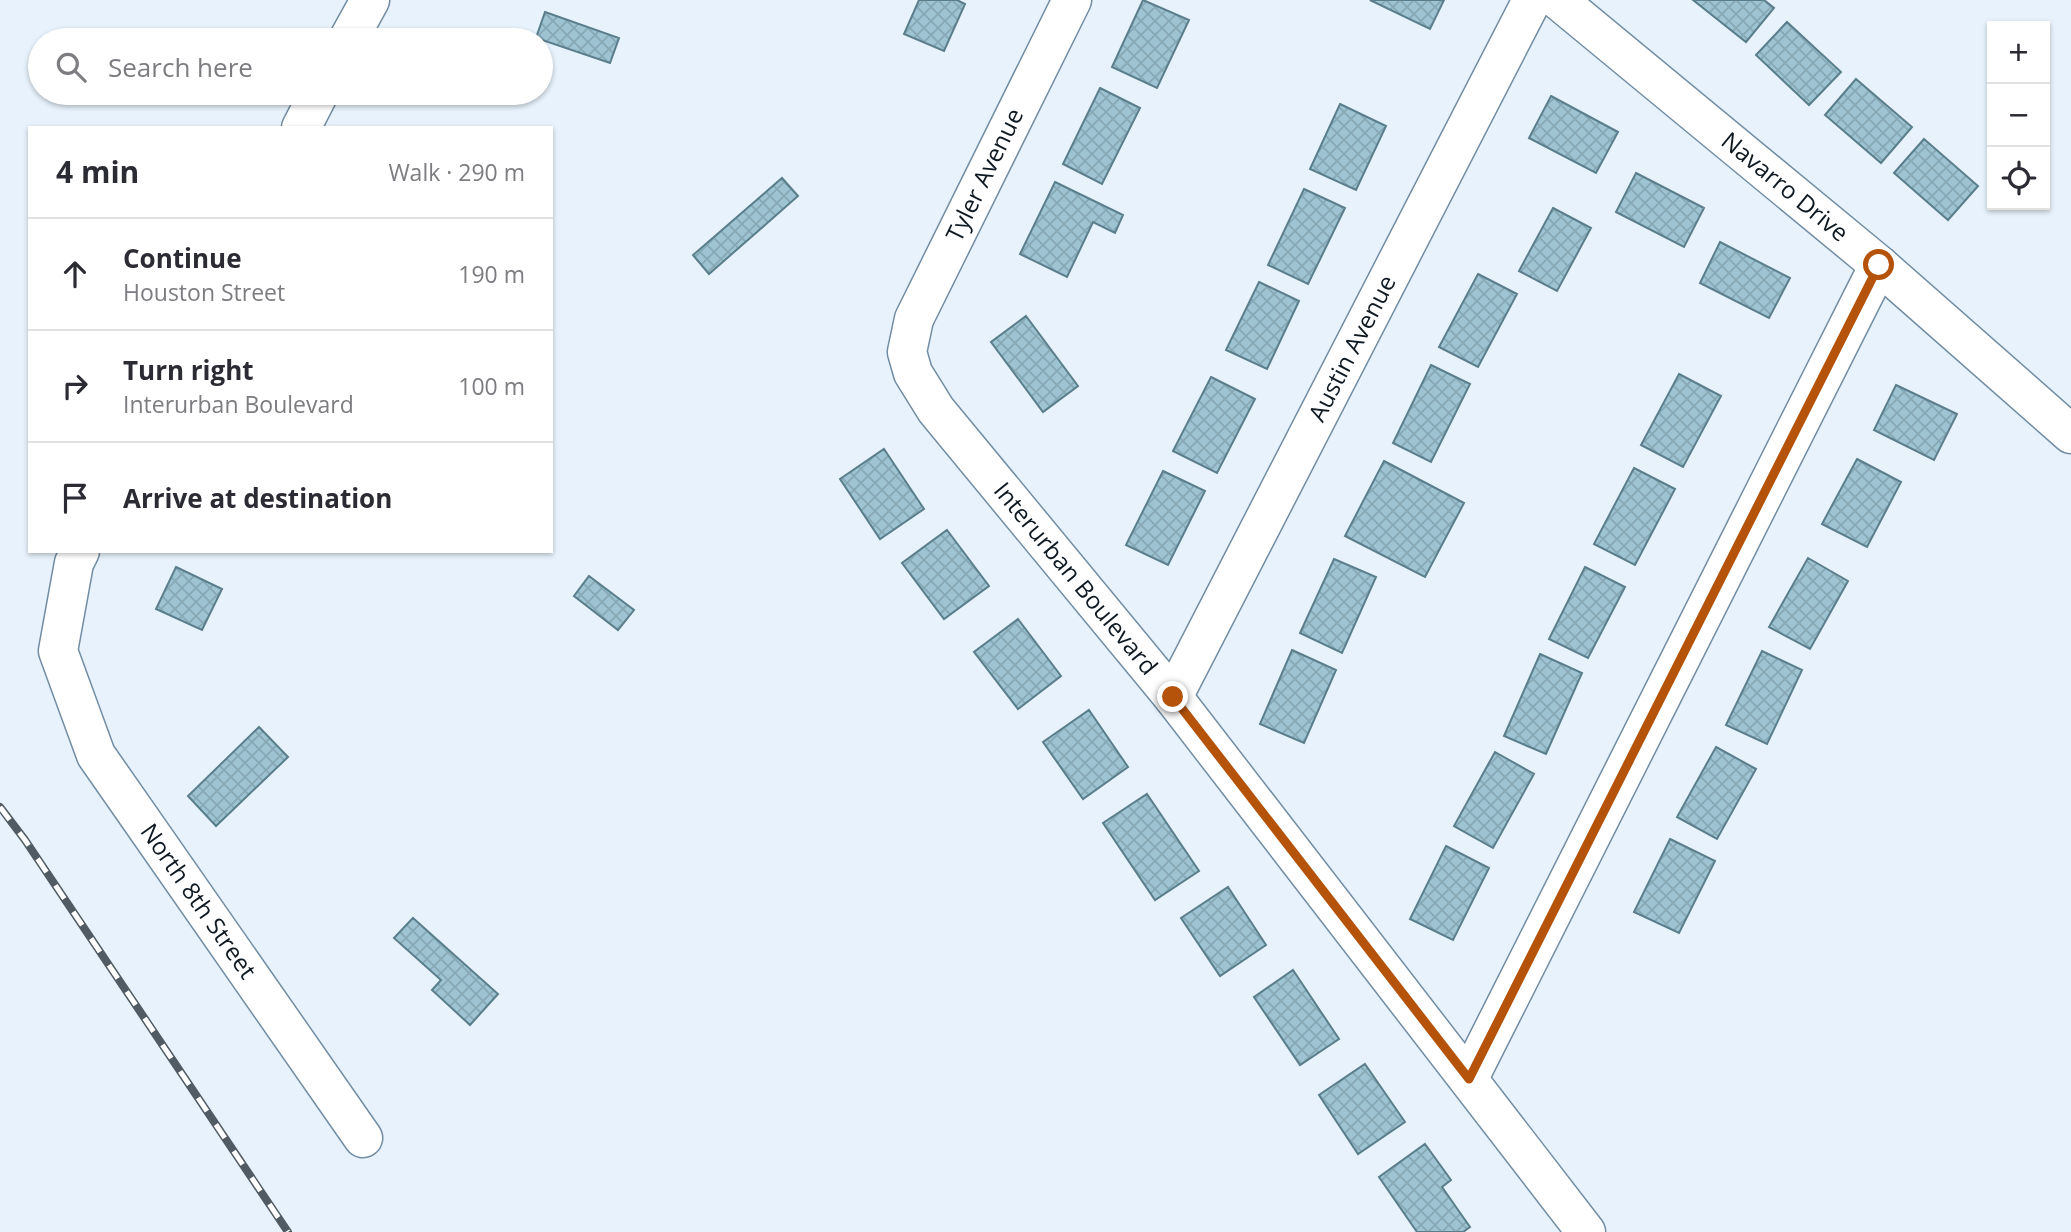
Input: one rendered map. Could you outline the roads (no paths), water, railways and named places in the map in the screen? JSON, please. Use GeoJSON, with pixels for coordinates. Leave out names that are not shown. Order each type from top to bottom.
{"type":"FeatureCollection","features":[{"type":"Feature","properties":{"kind":"street"},"geometry":{"type":"LineString","coordinates":[[355,28],[370,0]]}},
{"type":"Feature","properties":{"kind":"street","name":"Tyler Avenue"},"geometry":{"type":"LineString","coordinates":[[907,352],[914,320],[1072,0]]}},
{"type":"Feature","properties":{"kind":"street","name":"Austin Avenue"},"geometry":{"type":"LineString","coordinates":[[1173,697],[1532,0]]}},
{"type":"Feature","properties":{"kind":"street","name":"Navarro Drive"},"geometry":{"type":"LineString","coordinates":[[1558,0],[1879,265],[2071,434]]}},
{"type":"Feature","properties":{"kind":"street"},"geometry":{"type":"LineString","coordinates":[[301,126],[313,105]]}},
{"type":"Feature","properties":{"kind":"street"},"geometry":{"type":"LineString","coordinates":[[1469,1079],[1879,265]]}},
{"type":"Feature","properties":{"kind":"street","name":"Interurban Boulevard"},"geometry":{"type":"LineString","coordinates":[[907,352],[913,373],[936,410],[1173,697],[1586,1232]]}},
{"type":"Feature","properties":{"kind":"street","name":"North 8th Street"},"geometry":{"type":"LineString","coordinates":[[79,553],[74,563],[58,651],[96,755],[363,1139]]}},
{"type":"Feature","properties":{"kind":"railway"},"geometry":{"type":"LineString","coordinates":[[0,807],[25,840],[288,1232]]}}]}
